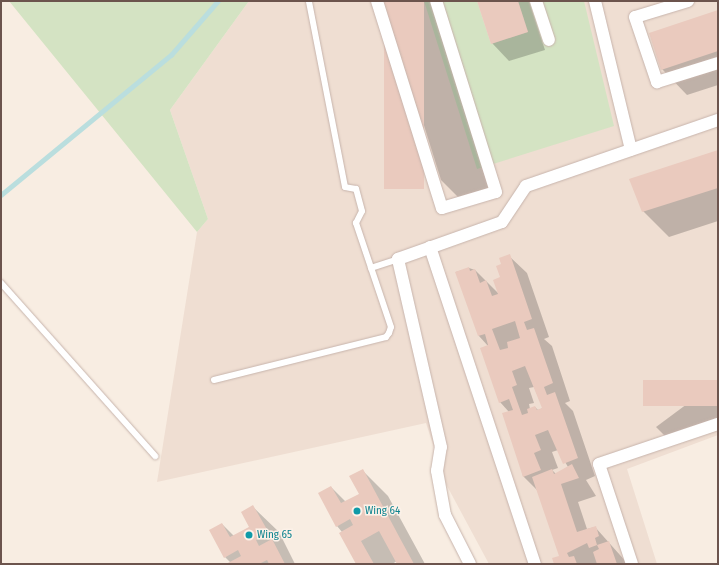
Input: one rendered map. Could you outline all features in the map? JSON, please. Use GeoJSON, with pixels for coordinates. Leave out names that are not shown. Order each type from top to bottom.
{"type":"FeatureCollection","features":[{"type":"Feature","properties":{"kind":"street"},"geometry":{"type":"LineString","coordinates":[[377,1],[442,208],[496,192],[436,1]]}},
{"type":"Feature","properties":{"kind":"street"},"geometry":{"type":"LineString","coordinates":[[536,1],[549,40]]}},
{"type":"Feature","properties":{"kind":"street"},"geometry":{"type":"LineString","coordinates":[[595,1],[630,150]]}},
{"type":"Feature","properties":{"kind":"street"},"geometry":{"type":"LineString","coordinates":[[688,1],[635,17],[657,82],[718,63]]}},
{"type":"Feature","properties":{"kind":"street"},"geometry":{"type":"LineString","coordinates":[[470,564],[445,515],[437,471],[441,447],[398,259],[502,222],[526,186],[718,120]]}},
{"type":"Feature","properties":{"kind":"street"},"geometry":{"type":"LineString","coordinates":[[430,247],[535,564]]}},
{"type":"Feature","properties":{"kind":"street"},"geometry":{"type":"LineString","coordinates":[[632,564],[599,464],[718,424]]}},
{"type":"Feature","properties":{"kind":"lane"},"geometry":{"type":"LineString","coordinates":[[214,380],[386,337],[391,327],[356,223],[362,211],[356,189],[345,187],[309,1]]}},
{"type":"Feature","properties":{"kind":"lane"},"geometry":{"type":"LineString","coordinates":[[371,268],[398,259]]}},
{"type":"Feature","properties":{"kind":"lane"},"geometry":{"type":"LineString","coordinates":[[1,283],[155,456]]}},
{"type":"Feature","properties":{"kind":"shaded area"},"geometry":{"type":"Polygon","coordinates":[[[249,1],[718,1],[718,435],[627,469],[657,564],[489,564],[446,484],[426,423],[157,482],[197,232],[208,219],[170,110],[249,1]]]}},
{"type":"Feature","properties":{"kind":"green space"},"geometry":{"type":"Polygon","coordinates":[[[9,1],[249,1],[170,110],[208,219],[197,232],[9,1]]]}},
{"type":"Feature","properties":{"kind":"green space"},"geometry":{"type":"Polygon","coordinates":[[[424,1],[477,1],[491,44],[528,32],[518,1],[584,1],[614,126],[477,169],[424,1]]]}},
{"type":"Feature","properties":{"kind":"building"},"geometry":{"type":"Polygon","coordinates":[[[384,1],[424,1],[424,189],[384,189],[384,1]]]}},
{"type":"Feature","properties":{"kind":"building"},"geometry":{"type":"Polygon","coordinates":[[[477,1],[518,1],[528,32],[491,44],[477,1]]]}},
{"type":"Feature","properties":{"kind":"building"},"geometry":{"type":"Polygon","coordinates":[[[718,10],[718,51],[661,70],[649,33],[718,10]]]}},
{"type":"Feature","properties":{"kind":"building"},"geometry":{"type":"Polygon","coordinates":[[[718,150],[718,188],[642,212],[629,179],[718,150]]]}},
{"type":"Feature","properties":{"kind":"building"},"geometry":{"type":"Polygon","coordinates":[[[510,254],[532,319],[524,322],[527,330],[534,328],[553,383],[544,387],[547,395],[555,392],[578,458],[563,464],[548,430],[535,435],[541,450],[534,453],[541,470],[523,477],[502,413],[513,410],[509,399],[499,403],[480,348],[488,345],[485,334],[478,336],[455,272],[469,267],[470,271],[475,269],[480,283],[486,280],[492,296],[498,294],[493,280],[500,277],[496,266],[501,264],[499,258],[510,254]],[[515,321],[492,329],[500,350],[508,348],[507,342],[520,338],[515,321]],[[525,366],[512,371],[517,385],[512,387],[522,415],[528,413],[527,409],[535,406],[537,410],[542,408],[525,366]]]}},
{"type":"Feature","properties":{"kind":"building"},"geometry":{"type":"Polygon","coordinates":[[[643,380],[718,380],[718,406],[643,406],[643,380]]]}},
{"type":"Feature","properties":{"kind":"building"},"geometry":{"type":"Polygon","coordinates":[[[572,464],[579,478],[561,484],[577,532],[596,526],[599,536],[595,538],[597,545],[589,548],[587,543],[567,553],[569,557],[574,556],[577,564],[554,564],[552,558],[559,556],[532,477],[552,469],[554,474],[572,464]]]}},
{"type":"Feature","properties":{"kind":"building","name":"Wing 64"},"geometry":{"type":"Polygon","coordinates":[[[363,469],[414,564],[397,564],[379,531],[361,541],[374,564],[356,564],[339,533],[353,525],[350,519],[336,527],[318,493],[331,486],[341,503],[359,494],[349,476],[363,469]]]}},
{"type":"Feature","properties":{"kind":"building","name":"Wing 65"},"geometry":{"type":"Polygon","coordinates":[[[253,505],[269,533],[256,540],[259,546],[272,539],[285,564],[269,564],[267,560],[259,564],[226,564],[241,556],[238,550],[224,558],[209,530],[222,523],[230,537],[249,527],[241,512],[253,505]]]}},
{"type":"Feature","properties":{"kind":"building"},"geometry":{"type":"Polygon","coordinates":[[[609,541],[617,564],[597,564],[593,552],[599,549],[597,545],[609,541]]]}},
{"type":"Feature","properties":{"kind":"waterway"},"geometry":{"type":"LineString","coordinates":[[1,195],[171,55],[218,1]]}},
{"type":"Feature","properties":{"kind":"place","name":"Wing 64"},"geometry":{"type":"Point","coordinates":[357,511]}},
{"type":"Feature","properties":{"kind":"place","name":"Wing 65"},"geometry":{"type":"Point","coordinates":[249,535]}}]}
